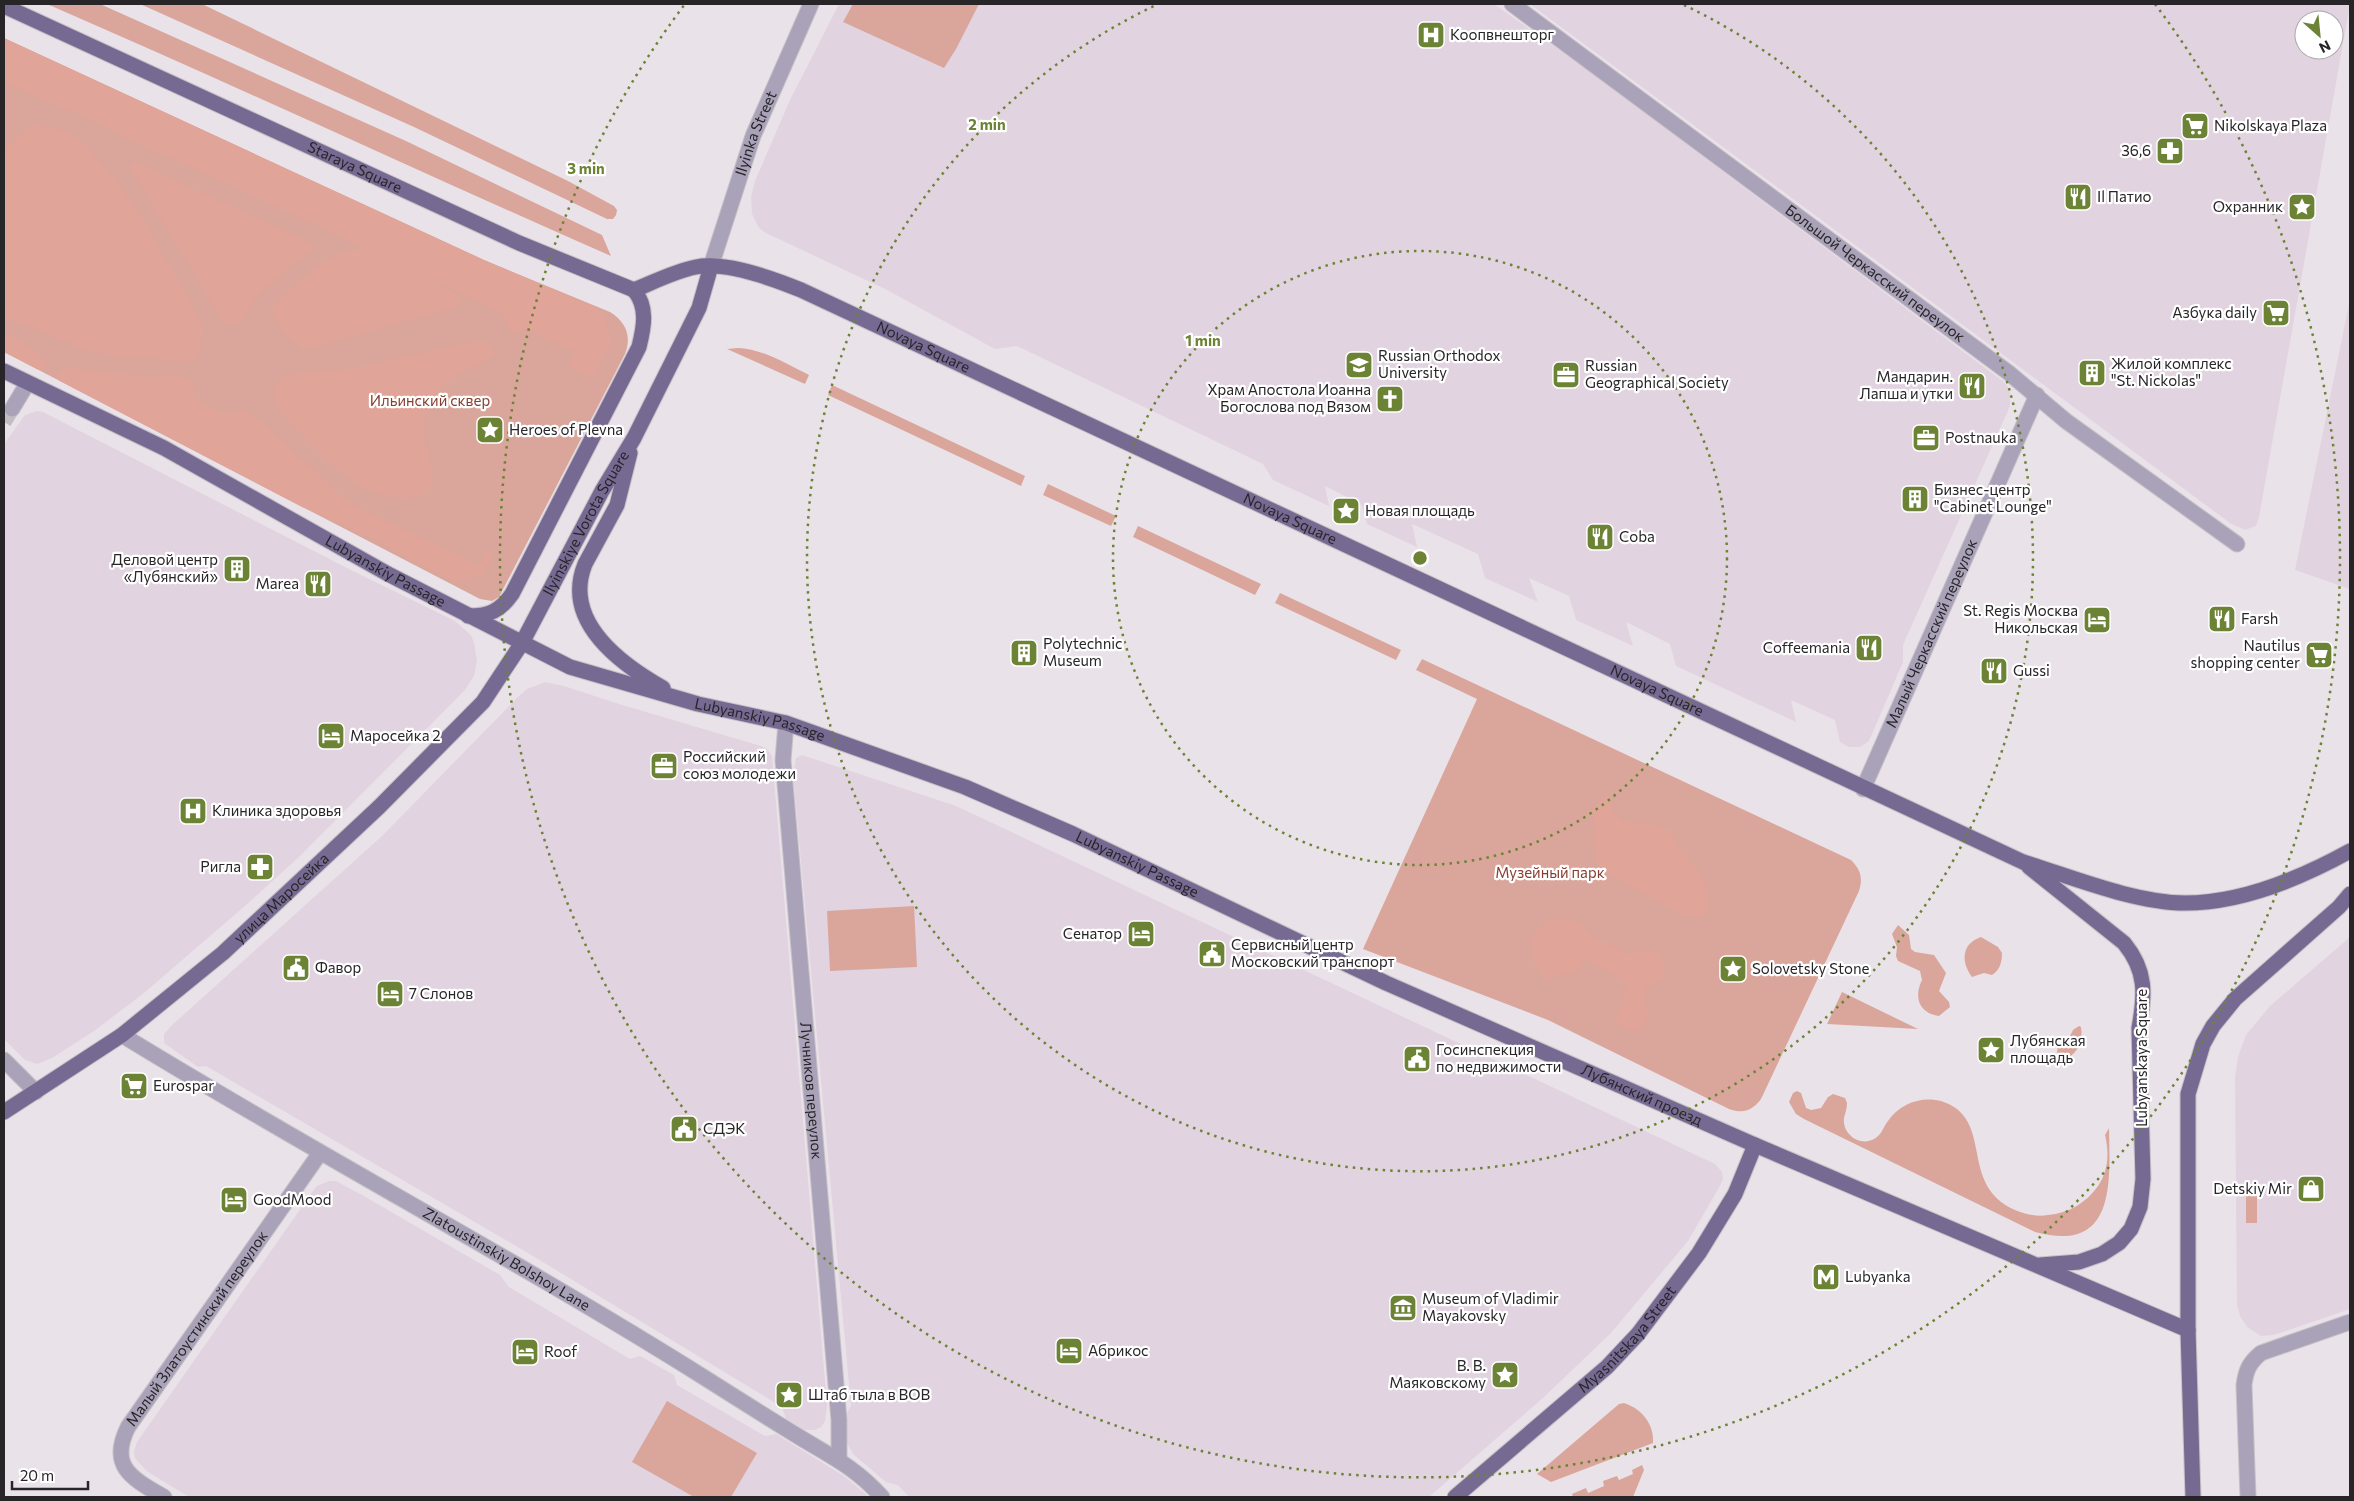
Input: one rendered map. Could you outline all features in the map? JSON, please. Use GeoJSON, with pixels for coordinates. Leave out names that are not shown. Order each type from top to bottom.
{"type":"FeatureCollection","features":[{"type":"Feature","properties":{"kind":"main road","name":"Staraya Square"},"geometry":{"type":"LineString","coordinates":[[4,6],[519,243],[634,290]]}},
{"type":"Feature","properties":{"kind":"main road"},"geometry":{"type":"LineString","coordinates":[[468,616],[491,614],[500,609],[512,594],[634,356],[643,330],[644,313],[641,298],[634,290],[684,270],[711,266]]}},
{"type":"Feature","properties":{"kind":"main road","name":"Ilyinskiye Vorota Square"},"geometry":{"type":"LineString","coordinates":[[522,643],[602,490],[634,438],[699,308],[711,266]]}},
{"type":"Feature","properties":{"kind":"main road","name":"Novaya Square"},"geometry":{"type":"LineString","coordinates":[[711,266],[771,277],[801,290],[1864,789]]}},
{"type":"Feature","properties":{"kind":"main road","name":"Lubyanskiy Passage"},"geometry":{"type":"LineString","coordinates":[[4,371],[27,384],[164,448],[309,531],[468,616],[570,667],[698,704],[786,723]]}},
{"type":"Feature","properties":{"kind":"main road"},"geometry":{"type":"LineString","coordinates":[[634,438],[617,505],[580,574],[580,602],[590,627],[610,651],[645,677],[698,704]]}},
{"type":"Feature","properties":{"kind":"main road","name":"улица Маросейка"},"geometry":{"type":"LineString","coordinates":[[4,1112],[122,1035],[223,952],[379,807],[483,702],[522,643]]}},
{"type":"Feature","properties":{"kind":"main road","name":"Лубянский проезд"},"geometry":{"type":"LineString","coordinates":[[786,723],[965,787],[1073,834],[1386,983],[1755,1145]]}},
{"type":"Feature","properties":{"kind":"main road","name":"Lubyanskaya Square"},"geometry":{"type":"LineString","coordinates":[[1864,789],[2023,862],[2151,899],[2185,903],[2228,899],[2271,887],[2324,866],[2350,851]]}},
{"type":"Feature","properties":{"kind":"main road","name":"Lubyanskaya Square"},"geometry":{"type":"LineString","coordinates":[[2023,862],[2124,944],[2134,955],[2142,977],[2144,1004],[2139,1028],[2143,1179],[2140,1207],[2131,1229],[2119,1243],[2102,1254],[2079,1262],[2036,1265]]}},
{"type":"Feature","properties":{"kind":"main road"},"geometry":{"type":"LineString","coordinates":[[2193,1497],[2188,1370],[2188,1094],[2203,1044],[2213,1026],[2235,999],[2339,907],[2350,894]]}},
{"type":"Feature","properties":{"kind":"main road","name":"Lubyanskaya Square"},"geometry":{"type":"LineString","coordinates":[[1755,1145],[2188,1330]]}},
{"type":"Feature","properties":{"kind":"main road","name":"Myasnitskaya Street"},"geometry":{"type":"LineString","coordinates":[[1455,1497],[1607,1367],[1638,1334],[1700,1254],[1735,1194],[1755,1145]]}},
{"type":"Feature","properties":{"kind":"street","name":"Ilyinka Street"},"geometry":{"type":"LineString","coordinates":[[711,266],[753,136],[811,4]]}},
{"type":"Feature","properties":{"kind":"street","name":"Большой Черкасский переулок"},"geometry":{"type":"LineString","coordinates":[[1512,4],[1836,242],[2037,395],[2066,421],[2237,544]]}},
{"type":"Feature","properties":{"kind":"street"},"geometry":{"type":"LineString","coordinates":[[12,409],[27,384]]}},
{"type":"Feature","properties":{"kind":"street","name":"Малый Черкасский переулок"},"geometry":{"type":"LineString","coordinates":[[1864,789],[2037,395]]}},
{"type":"Feature","properties":{"kind":"street","name":"Лучников переулок"},"geometry":{"type":"LineString","coordinates":[[786,723],[783,760],[839,1420],[839,1459]]}},
{"type":"Feature","properties":{"kind":"street","name":"Zlatoustinskiy Bolshoy Lane"},"geometry":{"type":"LineString","coordinates":[[122,1035],[320,1153],[640,1338],[798,1436],[839,1459],[858,1472],[882,1497]]}},
{"type":"Feature","properties":{"kind":"street"},"geometry":{"type":"LineString","coordinates":[[4,1060],[36,1092]]}},
{"type":"Feature","properties":{"kind":"street","name":"Малый Златоустинский переулок"},"geometry":{"type":"LineString","coordinates":[[164,1497],[128,1473],[120,1459],[120,1442],[128,1427],[320,1153]]}},
{"type":"Feature","properties":{"kind":"street"},"geometry":{"type":"LineString","coordinates":[[2248,1497],[2244,1385],[2246,1372],[2251,1362],[2261,1353],[2350,1322]]}},
{"type":"Feature","properties":{"kind":"shaded area"},"geometry":{"type":"Polygon","coordinates":[[[839,4],[1494,4],[1586,69],[2004,382],[2010,390],[2010,406],[1903,645],[1903,662],[1869,741],[1860,747],[1849,747],[1840,742],[1835,720],[1791,700],[1796,722],[1676,666],[1670,644],[1626,622],[1633,646],[1576,620],[1569,596],[1529,578],[1538,602],[1485,578],[1478,554],[1412,524],[1417,547],[1367,524],[1361,504],[1325,486],[1329,506],[1273,480],[1263,464],[1017,346],[995,349],[887,290],[759,228],[752,214],[751,197],[755,181],[790,100],[839,4]]]}},
{"type":"Feature","properties":{"kind":"shaded area"},"geometry":{"type":"Polygon","coordinates":[[[1530,4],[2350,4],[2344,38],[2344,10],[2294,10],[2294,60],[2340,60],[2259,517],[2256,526],[2245,530],[2230,523],[1530,4]]]}},
{"type":"Feature","properties":{"kind":"shaded area"},"geometry":{"type":"Polygon","coordinates":[[[2350,299],[2350,589],[2295,570],[2350,299]]]}},
{"type":"Feature","properties":{"kind":"shaded area"},"geometry":{"type":"Polygon","coordinates":[[[37,411],[43,412],[351,570],[455,621],[471,635],[477,661],[474,676],[465,690],[299,857],[144,993],[94,1031],[52,1058],[37,1064],[25,1060],[4,1039],[4,444],[25,415],[37,411]]]}},
{"type":"Feature","properties":{"kind":"shaded area"},"geometry":{"type":"Polygon","coordinates":[[[545,682],[564,686],[761,746],[766,748],[772,756],[827,1405],[825,1421],[821,1427],[815,1430],[804,1430],[786,1419],[782,1407],[523,1250],[206,1066],[198,1067],[164,1043],[164,1034],[171,1026],[382,836],[519,696],[527,689],[545,682]]]}},
{"type":"Feature","properties":{"kind":"shaded area"},"geometry":{"type":"Polygon","coordinates":[[[802,755],[956,806],[1715,1164],[1722,1172],[1723,1179],[1720,1186],[1688,1241],[1611,1333],[1544,1397],[1429,1497],[909,1497],[898,1485],[886,1482],[853,1454],[846,1441],[846,1414],[851,1406],[793,775],[796,758],[802,755]]]}},
{"type":"Feature","properties":{"kind":"shaded area"},"geometry":{"type":"Polygon","coordinates":[[[2350,937],[2350,1309],[2274,1335],[2261,1336],[2247,1327],[2240,1316],[2237,1305],[2235,1078],[2238,1057],[2246,1035],[2270,1006],[2350,937]]]}},
{"type":"Feature","properties":{"kind":"shaded area"},"geometry":{"type":"Polygon","coordinates":[[[329,1181],[336,1181],[362,1195],[500,1275],[509,1287],[630,1359],[640,1356],[674,1375],[677,1385],[765,1436],[776,1434],[844,1476],[869,1497],[189,1497],[148,1472],[141,1465],[135,1458],[134,1451],[137,1442],[313,1191],[317,1186],[329,1181]]]}},
{"type":"Feature","properties":{"kind":"green space"},"geometry":{"type":"Polygon","coordinates":[[[47,4],[100,4],[406,141],[602,235],[611,256],[188,66],[47,4]]]}},
{"type":"Feature","properties":{"kind":"green space"},"geometry":{"type":"Polygon","coordinates":[[[140,4],[202,4],[568,181],[614,206],[617,210],[616,215],[613,219],[607,219],[414,127],[140,4]]]}},
{"type":"Feature","properties":{"kind":"green space"},"geometry":{"type":"Polygon","coordinates":[[[853,4],[979,4],[944,68],[843,22],[853,4]]]}},
{"type":"Feature","properties":{"kind":"green space","name":"Ильинский сквер"},"geometry":{"type":"Polygon","coordinates":[[[4,38],[484,260],[610,312],[620,320],[628,335],[625,354],[499,597],[492,601],[480,599],[4,352],[4,38]]]}},
{"type":"Feature","properties":{"kind":"green space"},"geometry":{"type":"Polygon","coordinates":[[[4,38],[484,260],[603,311],[611,341],[592,377],[568,366],[575,351],[525,329],[512,334],[505,317],[501,313],[409,268],[457,294],[460,300],[459,306],[303,350],[282,330],[271,308],[314,269],[339,254],[365,248],[178,161],[137,144],[92,120],[4,83],[4,38]]]}},
{"type":"Feature","properties":{"kind":"green space"},"geometry":{"type":"Polygon","coordinates":[[[33,126],[64,130],[74,135],[109,172],[124,192],[152,234],[201,321],[203,336],[196,361],[186,362],[145,357],[128,358],[85,350],[4,316],[4,151],[19,135],[33,126]]]}},
{"type":"Feature","properties":{"kind":"green space"},"geometry":{"type":"Polygon","coordinates":[[[135,162],[316,245],[257,295],[240,325],[224,323],[130,168],[132,163],[135,162]]]}},
{"type":"Feature","properties":{"kind":"green space"},"geometry":{"type":"Polygon","coordinates":[[[4,333],[24,343],[45,360],[45,368],[39,370],[4,352],[4,333]]]}},
{"type":"Feature","properties":{"kind":"green space"},"geometry":{"type":"Polygon","coordinates":[[[481,340],[489,345],[495,353],[448,381],[430,403],[425,415],[424,436],[435,484],[420,496],[403,498],[386,496],[369,490],[353,481],[311,445],[283,416],[276,403],[273,388],[283,375],[355,368],[481,340]]]}},
{"type":"Feature","properties":{"kind":"green space"},"geometry":{"type":"Polygon","coordinates":[[[738,348],[766,354],[809,375],[805,384],[727,349],[738,348]]]}},
{"type":"Feature","properties":{"kind":"green space"},"geometry":{"type":"Polygon","coordinates":[[[65,367],[155,377],[170,375],[185,378],[193,383],[193,397],[219,413],[247,412],[281,438],[295,454],[340,494],[360,508],[479,566],[486,552],[493,555],[482,574],[455,582],[375,540],[302,507],[58,380],[58,373],[65,367]]]}},
{"type":"Feature","properties":{"kind":"green space"},"geometry":{"type":"Polygon","coordinates":[[[832,385],[1025,476],[1021,486],[828,395],[832,385]]]}},
{"type":"Feature","properties":{"kind":"green space"},"geometry":{"type":"Polygon","coordinates":[[[1048,484],[1116,516],[1111,526],[1043,495],[1048,484]]]}},
{"type":"Feature","properties":{"kind":"green space"},"geometry":{"type":"Polygon","coordinates":[[[1138,526],[1261,584],[1255,595],[1133,537],[1138,526]]]}},
{"type":"Feature","properties":{"kind":"green space"},"geometry":{"type":"Polygon","coordinates":[[[1280,593],[1401,650],[1396,660],[1275,603],[1280,593]]]}},
{"type":"Feature","properties":{"kind":"green space","name":"Музейный парк"},"geometry":{"type":"Polygon","coordinates":[[[1422,659],[1851,860],[1857,867],[1861,878],[1859,891],[1761,1099],[1751,1109],[1739,1111],[1729,1109],[1548,1020],[1363,949],[1477,699],[1416,670],[1422,659]]]}},
{"type":"Feature","properties":{"kind":"green space"},"geometry":{"type":"Polygon","coordinates":[[[1607,792],[1614,813],[1623,821],[1656,825],[1671,831],[1679,847],[1698,871],[1706,886],[1708,903],[1706,914],[1687,917],[1630,886],[1596,864],[1593,810],[1607,792]]]}},
{"type":"Feature","properties":{"kind":"green space"},"geometry":{"type":"Polygon","coordinates":[[[914,906],[917,967],[830,971],[827,911],[914,906]]]}},
{"type":"Feature","properties":{"kind":"green space"},"geometry":{"type":"Polygon","coordinates":[[[1549,918],[1568,919],[1583,926],[1590,934],[1627,954],[1648,951],[1658,955],[1662,960],[1665,975],[1644,989],[1645,1003],[1649,1016],[1642,1028],[1631,1032],[1615,1023],[1627,982],[1586,960],[1575,973],[1561,974],[1549,981],[1533,963],[1532,937],[1549,918]]]}},
{"type":"Feature","properties":{"kind":"green space"},"geometry":{"type":"Polygon","coordinates":[[[1898,925],[1909,935],[1911,949],[1915,952],[1934,955],[1946,973],[1939,991],[1949,1002],[1950,1007],[1939,1016],[1922,1008],[1918,998],[1922,980],[1920,971],[1898,961],[1896,956],[1897,947],[1892,934],[1898,925]]]}},
{"type":"Feature","properties":{"kind":"green space"},"geometry":{"type":"Polygon","coordinates":[[[1981,937],[1998,947],[2002,953],[2001,963],[1997,971],[1992,975],[1984,973],[1972,977],[1966,965],[1966,949],[1974,940],[1981,937]]]}},
{"type":"Feature","properties":{"kind":"green space"},"geometry":{"type":"Polygon","coordinates":[[[1842,992],[1918,1029],[1827,1024],[1842,992]]]}},
{"type":"Feature","properties":{"kind":"green space"},"geometry":{"type":"Polygon","coordinates":[[[2079,1026],[2081,1027],[2081,1041],[2074,1053],[2066,1059],[2057,1053],[2058,1044],[2069,1038],[2073,1030],[2079,1026]]]}},
{"type":"Feature","properties":{"kind":"green space"},"geometry":{"type":"Polygon","coordinates":[[[1797,1091],[1801,1093],[1806,1108],[1811,1110],[1821,1108],[1828,1097],[1833,1094],[1845,1098],[1847,1103],[1844,1124],[1846,1129],[1853,1138],[1863,1141],[1869,1141],[1877,1137],[1894,1114],[1910,1103],[1928,1099],[1937,1100],[1954,1107],[1965,1117],[1971,1130],[1982,1173],[1988,1187],[1999,1200],[2015,1210],[2035,1215],[2044,1216],[2063,1212],[2082,1202],[2093,1192],[2102,1180],[2106,1167],[2107,1148],[2105,1135],[2109,1128],[2109,1171],[2103,1209],[2094,1223],[2081,1233],[2061,1236],[2035,1232],[1804,1119],[1796,1114],[1789,1102],[1793,1093],[1797,1091]]]}},
{"type":"Feature","properties":{"kind":"green space"},"geometry":{"type":"Polygon","coordinates":[[[2246,1193],[2257,1194],[2257,1223],[2246,1223],[2246,1193]]]}},
{"type":"Feature","properties":{"kind":"green space"},"geometry":{"type":"Polygon","coordinates":[[[667,1401],[757,1453],[731,1497],[694,1497],[632,1462],[667,1401]]]}},
{"type":"Feature","properties":{"kind":"green space"},"geometry":{"type":"Polygon","coordinates":[[[1624,1403],[1636,1409],[1646,1418],[1653,1436],[1653,1443],[1551,1482],[1537,1474],[1619,1404],[1624,1403]]]}},
{"type":"Feature","properties":{"kind":"green space"},"geometry":{"type":"Polygon","coordinates":[[[1642,1465],[1644,1470],[1633,1497],[1573,1497],[1572,1494],[1586,1488],[1588,1493],[1604,1486],[1603,1481],[1617,1476],[1619,1480],[1633,1474],[1632,1470],[1642,1465]]]}},
{"type":"Feature","properties":{"kind":"tunnel"},"geometry":{"type":"LineString","coordinates":[[4,422],[12,409]]}},
{"type":"Feature","properties":{"kind":"place","name":"Коопвнешторг"},"geometry":{"type":"Point","coordinates":[1431,35]}},
{"type":"Feature","properties":{"kind":"place","name":"Nikolskaya Plaza"},"geometry":{"type":"Point","coordinates":[2195,126]}},
{"type":"Feature","properties":{"kind":"place","name":"36,6"},"geometry":{"type":"Point","coordinates":[2170,151]}},
{"type":"Feature","properties":{"kind":"place","name":"Il Патио"},"geometry":{"type":"Point","coordinates":[2078,197]}},
{"type":"Feature","properties":{"kind":"place","name":"Охранник"},"geometry":{"type":"Point","coordinates":[2302,207]}},
{"type":"Feature","properties":{"kind":"place","name":"Азбука daily"},"geometry":{"type":"Point","coordinates":[2276,313]}},
{"type":"Feature","properties":{"kind":"place","name":"Russian Orthodox University"},"geometry":{"type":"Point","coordinates":[1359,365]}},
{"type":"Feature","properties":{"kind":"place","name":"Жилой комплекс \"St. Nickolas\""},"geometry":{"type":"Point","coordinates":[2092,373]}},
{"type":"Feature","properties":{"kind":"place","name":"Russian Geographical Society"},"geometry":{"type":"Point","coordinates":[1566,375]}},
{"type":"Feature","properties":{"kind":"place","name":"Мандарин. Лапша и утки"},"geometry":{"type":"Point","coordinates":[1972,386]}},
{"type":"Feature","properties":{"kind":"place","name":"Храм Апостола Иоанна Богослова под Вязом"},"geometry":{"type":"Point","coordinates":[1390,399]}},
{"type":"Feature","properties":{"kind":"place","name":"Heroes of Plevna"},"geometry":{"type":"Point","coordinates":[490,430]}},
{"type":"Feature","properties":{"kind":"place","name":"Postnauka"},"geometry":{"type":"Point","coordinates":[1926,438]}},
{"type":"Feature","properties":{"kind":"place","name":"Бизнес-центр \"Cabinet Lounge\""},"geometry":{"type":"Point","coordinates":[1915,499]}},
{"type":"Feature","properties":{"kind":"place","name":"Новая площадь"},"geometry":{"type":"Point","coordinates":[1346,511]}},
{"type":"Feature","properties":{"kind":"place","name":"Coba"},"geometry":{"type":"Point","coordinates":[1600,537]}},
{"type":"Feature","properties":{"kind":"place","name":"Деловой центр «Лубянский»"},"geometry":{"type":"Point","coordinates":[237,569]}},
{"type":"Feature","properties":{"kind":"place","name":"Marea"},"geometry":{"type":"Point","coordinates":[318,584]}},
{"type":"Feature","properties":{"kind":"place","name":"Farsh"},"geometry":{"type":"Point","coordinates":[2222,619]}},
{"type":"Feature","properties":{"kind":"place","name":"St. Regis Москва Никольская"},"geometry":{"type":"Point","coordinates":[2097,620]}},
{"type":"Feature","properties":{"kind":"place","name":"Coffeemania"},"geometry":{"type":"Point","coordinates":[1869,648]}},
{"type":"Feature","properties":{"kind":"place","name":"Polytechnic Museum"},"geometry":{"type":"Point","coordinates":[1024,653]}},
{"type":"Feature","properties":{"kind":"place","name":"Nautilus shopping center"},"geometry":{"type":"Point","coordinates":[2319,655]}},
{"type":"Feature","properties":{"kind":"place","name":"Gussi"},"geometry":{"type":"Point","coordinates":[1994,671]}},
{"type":"Feature","properties":{"kind":"place","name":"Маросейка 2"},"geometry":{"type":"Point","coordinates":[331,736]}},
{"type":"Feature","properties":{"kind":"place","name":"Российский союз молодежи"},"geometry":{"type":"Point","coordinates":[664,766]}},
{"type":"Feature","properties":{"kind":"place","name":"Клиника здоровья"},"geometry":{"type":"Point","coordinates":[193,811]}},
{"type":"Feature","properties":{"kind":"place","name":"Ригла"},"geometry":{"type":"Point","coordinates":[260,867]}},
{"type":"Feature","properties":{"kind":"place","name":"Сенатор"},"geometry":{"type":"Point","coordinates":[1141,934]}},
{"type":"Feature","properties":{"kind":"place","name":"Сервисный центр Московский транспорт"},"geometry":{"type":"Point","coordinates":[1212,954]}},
{"type":"Feature","properties":{"kind":"place","name":"Фавор"},"geometry":{"type":"Point","coordinates":[296,968]}},
{"type":"Feature","properties":{"kind":"place","name":"Solovetsky Stone"},"geometry":{"type":"Point","coordinates":[1733,969]}},
{"type":"Feature","properties":{"kind":"place","name":"7 Слонов"},"geometry":{"type":"Point","coordinates":[390,994]}},
{"type":"Feature","properties":{"kind":"place","name":"Лубянская площадь"},"geometry":{"type":"Point","coordinates":[1991,1050]}},
{"type":"Feature","properties":{"kind":"place","name":"Госинспекция по недвижимости"},"geometry":{"type":"Point","coordinates":[1417,1059]}},
{"type":"Feature","properties":{"kind":"place","name":"Eurospar"},"geometry":{"type":"Point","coordinates":[134,1086]}},
{"type":"Feature","properties":{"kind":"place","name":"СДЭК"},"geometry":{"type":"Point","coordinates":[684,1129]}},
{"type":"Feature","properties":{"kind":"place","name":"Detskiy Mir"},"geometry":{"type":"Point","coordinates":[2311,1189]}},
{"type":"Feature","properties":{"kind":"place","name":"GoodMood"},"geometry":{"type":"Point","coordinates":[234,1200]}},
{"type":"Feature","properties":{"kind":"place","name":"Lubyanka"},"geometry":{"type":"Point","coordinates":[1826,1277]}},
{"type":"Feature","properties":{"kind":"place","name":"Museum of Vladimir Mayakovsky"},"geometry":{"type":"Point","coordinates":[1403,1308]}},
{"type":"Feature","properties":{"kind":"place","name":"Абрикос"},"geometry":{"type":"Point","coordinates":[1069,1351]}},
{"type":"Feature","properties":{"kind":"place","name":"Roof"},"geometry":{"type":"Point","coordinates":[525,1352]}},
{"type":"Feature","properties":{"kind":"place","name":"В. В. Маяковскому"},"geometry":{"type":"Point","coordinates":[1505,1375]}},
{"type":"Feature","properties":{"kind":"place","name":"Штаб тыла в ВОВ"},"geometry":{"type":"Point","coordinates":[789,1395]}}]}
